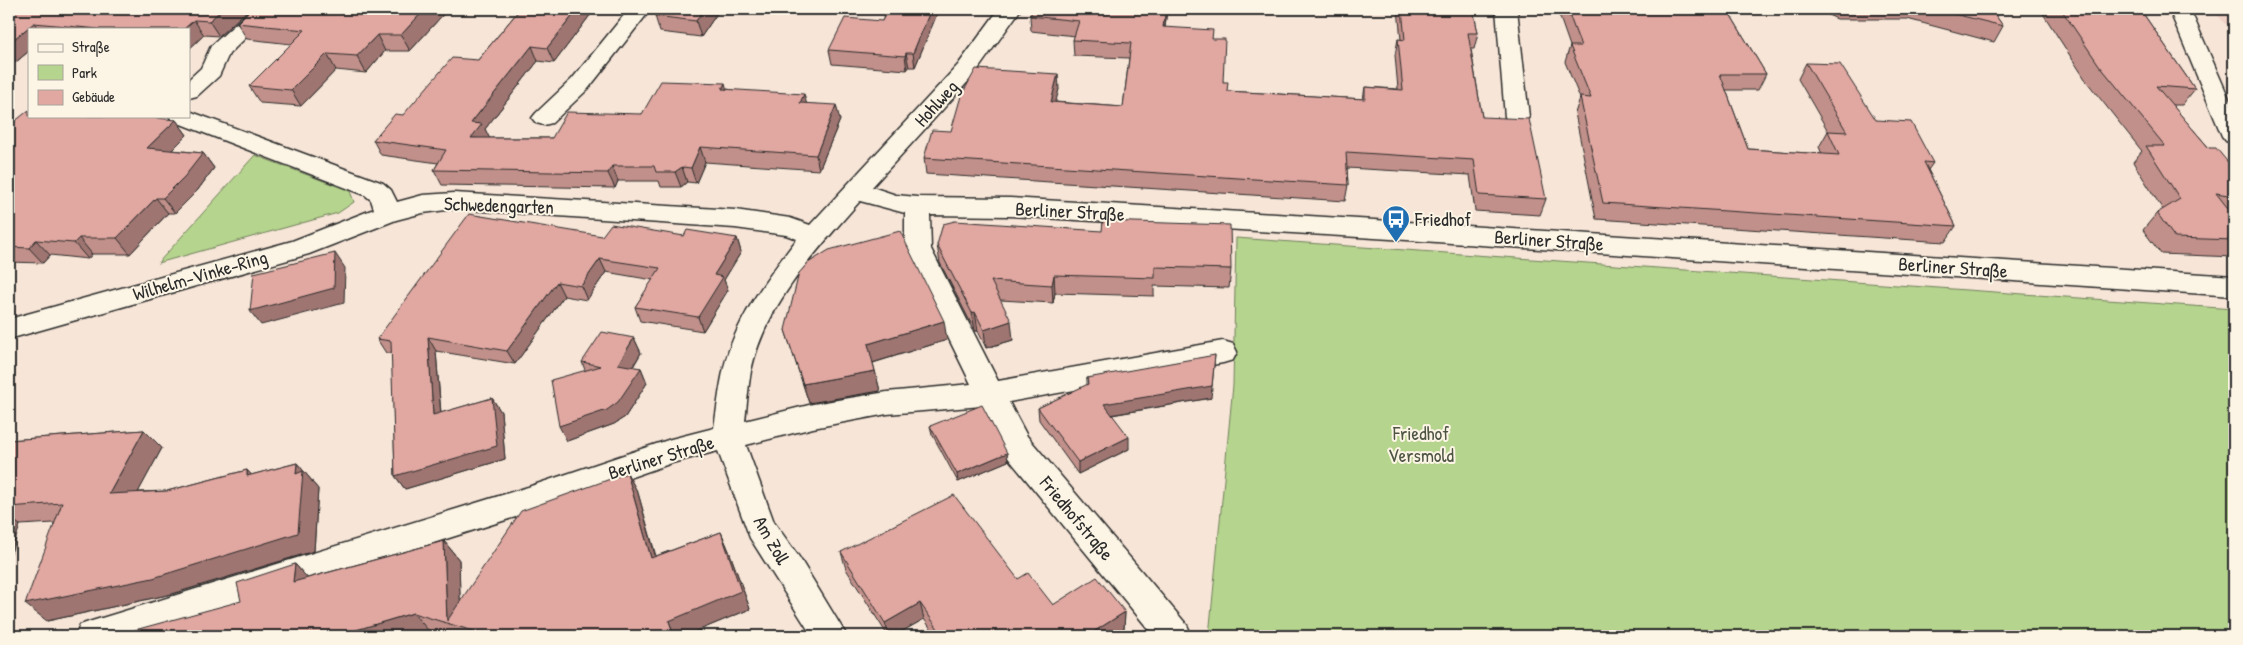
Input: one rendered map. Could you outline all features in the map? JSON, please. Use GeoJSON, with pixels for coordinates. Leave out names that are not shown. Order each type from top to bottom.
{"type":"FeatureCollection","features":[{"type":"Feature","properties":{"kind":"street"},"geometry":{"type":"LineString","coordinates":[[190,90],[211,71],[219,51],[264,9]]}},
{"type":"Feature","properties":{"kind":"street"},"geometry":{"type":"LineString","coordinates":[[544,118],[580,84],[640,9]]}},
{"type":"Feature","properties":{"kind":"street","name":"Hohlweg"},"geometry":{"type":"LineString","coordinates":[[856,191],[966,70],[1010,9]]}},
{"type":"Feature","properties":{"kind":"street"},"geometry":{"type":"LineString","coordinates":[[1506,9],[1517,117]]}},
{"type":"Feature","properties":{"kind":"street"},"geometry":{"type":"LineString","coordinates":[[2179,9],[2234,136]]}},
{"type":"Feature","properties":{"kind":"street"},"geometry":{"type":"LineString","coordinates":[[186,118],[374,189],[382,196],[388,213]]}},
{"type":"Feature","properties":{"kind":"street","name":"Berliner Straße"},"geometry":{"type":"LineString","coordinates":[[92,636],[528,500],[671,451],[728,437],[737,370],[753,327],[781,280],[814,236],[856,191],[894,203],[917,206],[1010,207],[1129,214],[2234,286]]}},
{"type":"Feature","properties":{"kind":"street","name":"Schwedengarten"},"geometry":{"type":"LineString","coordinates":[[388,213],[423,204],[454,201],[538,205],[735,219],[790,227],[814,236]]}},
{"type":"Feature","properties":{"kind":"street","name":"Friedhofstraße"},"geometry":{"type":"LineString","coordinates":[[917,206],[918,249],[1016,445],[1175,636]]}},
{"type":"Feature","properties":{"kind":"street","name":"Wilhelm-Vinke-Ring"},"geometry":{"type":"LineString","coordinates":[[9,329],[300,248],[388,213]]}},
{"type":"Feature","properties":{"kind":"street"},"geometry":{"type":"LineString","coordinates":[[728,437],[813,416],[887,404],[990,394],[1223,352]]}},
{"type":"Feature","properties":{"kind":"street","name":"Am Zoll"},"geometry":{"type":"LineString","coordinates":[[728,437],[761,528],[788,567],[830,636]]}},
{"type":"Feature","properties":{"kind":"shaded area"},"geometry":{"type":"Polygon","coordinates":[[[2213,9],[2234,9],[2234,25],[2225,24],[2213,9]]]}},
{"type":"Feature","properties":{"kind":"green space"},"geometry":{"type":"Polygon","coordinates":[[[255,155],[350,191],[354,202],[338,213],[158,263],[255,155]]]}},
{"type":"Feature","properties":{"kind":"green space","name":"Friedhof Versmold"},"geometry":{"type":"Polygon","coordinates":[[[1236,238],[2234,309],[2234,636],[1209,636],[1233,385],[1236,238]]]}},
{"type":"Feature","properties":{"kind":"building"},"geometry":{"type":"Polygon","coordinates":[[[9,9],[223,9],[209,21],[194,20],[185,28],[88,28],[34,23],[9,43],[9,9]]]}},
{"type":"Feature","properties":{"kind":"building"},"geometry":{"type":"Polygon","coordinates":[[[251,9],[425,9],[401,35],[377,35],[357,56],[327,54],[291,90],[249,86],[305,30],[237,23],[251,9]]]}},
{"type":"Feature","properties":{"kind":"building"},"geometry":{"type":"Polygon","coordinates":[[[520,9],[578,9],[547,48],[532,46],[471,123],[482,124],[471,138],[552,138],[567,112],[642,114],[661,81],[725,83],[722,89],[804,94],[800,103],[836,105],[816,155],[700,147],[691,168],[682,167],[675,172],[656,172],[654,166],[612,166],[608,173],[434,170],[446,150],[373,140],[395,114],[403,115],[452,58],[478,60],[520,9]]]}},
{"type":"Feature","properties":{"kind":"building"},"geometry":{"type":"Polygon","coordinates":[[[661,9],[704,9],[696,21],[655,16],[661,9]]]}},
{"type":"Feature","properties":{"kind":"building"},"geometry":{"type":"Polygon","coordinates":[[[888,9],[931,9],[913,53],[906,53],[905,56],[829,50],[845,18],[882,21],[888,9]]]}},
{"type":"Feature","properties":{"kind":"building"},"geometry":{"type":"Polygon","coordinates":[[[1033,9],[1166,9],[1163,27],[1213,30],[1212,39],[1225,39],[1223,82],[1228,82],[1227,91],[1365,99],[1365,87],[1403,90],[1398,39],[1405,40],[1402,9],[1473,9],[1478,33],[1468,33],[1482,117],[1529,119],[1546,199],[1479,195],[1474,160],[1346,152],[1348,185],[924,158],[932,130],[951,131],[961,96],[976,69],[1058,74],[1051,102],[1123,107],[1131,43],[1073,40],[1079,21],[1030,16],[1033,9]]]}},
{"type":"Feature","properties":{"kind":"building"},"geometry":{"type":"Polygon","coordinates":[[[1567,9],[1727,9],[1766,74],[1720,74],[1748,149],[1839,155],[1828,131],[1847,132],[1806,63],[1840,64],[1876,120],[1911,122],[1933,163],[1924,162],[1956,226],[1603,203],[1580,97],[1591,98],[1570,46],[1581,46],[1567,9]]]}},
{"type":"Feature","properties":{"kind":"building"},"geometry":{"type":"Polygon","coordinates":[[[1934,9],[1991,9],[2003,26],[1934,9]]]}},
{"type":"Feature","properties":{"kind":"building"},"geometry":{"type":"Polygon","coordinates":[[[2061,9],[2140,9],[2195,89],[2156,86],[2209,148],[2216,148],[2231,166],[2234,166],[2234,196],[2216,193],[2234,216],[2234,240],[2175,238],[2157,213],[2180,199],[2146,146],[2165,146],[2099,65],[2061,9]]]}},
{"type":"Feature","properties":{"kind":"building"},"geometry":{"type":"Polygon","coordinates":[[[28,111],[28,118],[158,118],[176,120],[147,148],[203,153],[185,176],[163,198],[156,198],[117,238],[79,238],[74,243],[36,240],[29,248],[9,247],[9,126],[28,111]]]}},
{"type":"Feature","properties":{"kind":"building"},"geometry":{"type":"Polygon","coordinates":[[[469,214],[602,236],[611,224],[684,236],[687,230],[737,238],[714,275],[723,277],[698,317],[635,307],[660,268],[600,259],[581,286],[557,282],[507,351],[428,337],[433,415],[492,398],[497,446],[395,476],[391,341],[377,339],[469,214]]]}},
{"type":"Feature","properties":{"kind":"building"},"geometry":{"type":"Polygon","coordinates":[[[955,221],[1102,231],[1103,221],[1230,225],[1231,269],[1155,267],[1155,278],[1054,275],[1052,285],[991,281],[1011,321],[984,330],[975,312],[972,313],[937,245],[943,224],[955,221]]]}},
{"type":"Feature","properties":{"kind":"building"},"geometry":{"type":"Polygon","coordinates":[[[900,231],[944,321],[868,344],[875,371],[803,384],[785,330],[799,273],[808,263],[829,250],[900,231]]]}},
{"type":"Feature","properties":{"kind":"building"},"geometry":{"type":"Polygon","coordinates":[[[335,253],[334,288],[250,311],[254,273],[335,253]]]}},
{"type":"Feature","properties":{"kind":"building"},"geometry":{"type":"Polygon","coordinates":[[[602,332],[634,338],[618,364],[641,368],[618,402],[607,410],[559,426],[551,380],[601,366],[582,362],[602,332]]]}},
{"type":"Feature","properties":{"kind":"building"},"geometry":{"type":"Polygon","coordinates":[[[1215,355],[1212,386],[1104,404],[1129,437],[1078,462],[1038,408],[1088,384],[1087,378],[1215,355]]]}},
{"type":"Feature","properties":{"kind":"building"},"geometry":{"type":"Polygon","coordinates":[[[982,405],[1007,453],[957,474],[930,426],[982,405]]]}},
{"type":"Feature","properties":{"kind":"building"},"geometry":{"type":"Polygon","coordinates":[[[144,430],[109,494],[167,491],[247,470],[247,476],[297,463],[296,474],[303,471],[298,533],[153,578],[25,604],[62,503],[9,507],[9,440],[144,430]]]}},
{"type":"Feature","properties":{"kind":"building"},"geometry":{"type":"Polygon","coordinates":[[[627,473],[651,558],[721,532],[741,591],[669,621],[674,636],[490,636],[413,613],[336,636],[113,636],[241,601],[237,583],[295,564],[293,582],[444,541],[447,621],[521,511],[627,473]]]}},
{"type":"Feature","properties":{"kind":"building"},"geometry":{"type":"Polygon","coordinates":[[[954,495],[1018,579],[1028,573],[1053,605],[1097,577],[1125,612],[1087,636],[943,636],[920,603],[885,623],[841,552],[954,495]]]}},
{"type":"Feature","properties":{"kind":"place","name":"Friedhof"},"geometry":{"type":"Point","coordinates":[1396,243]}}]}
